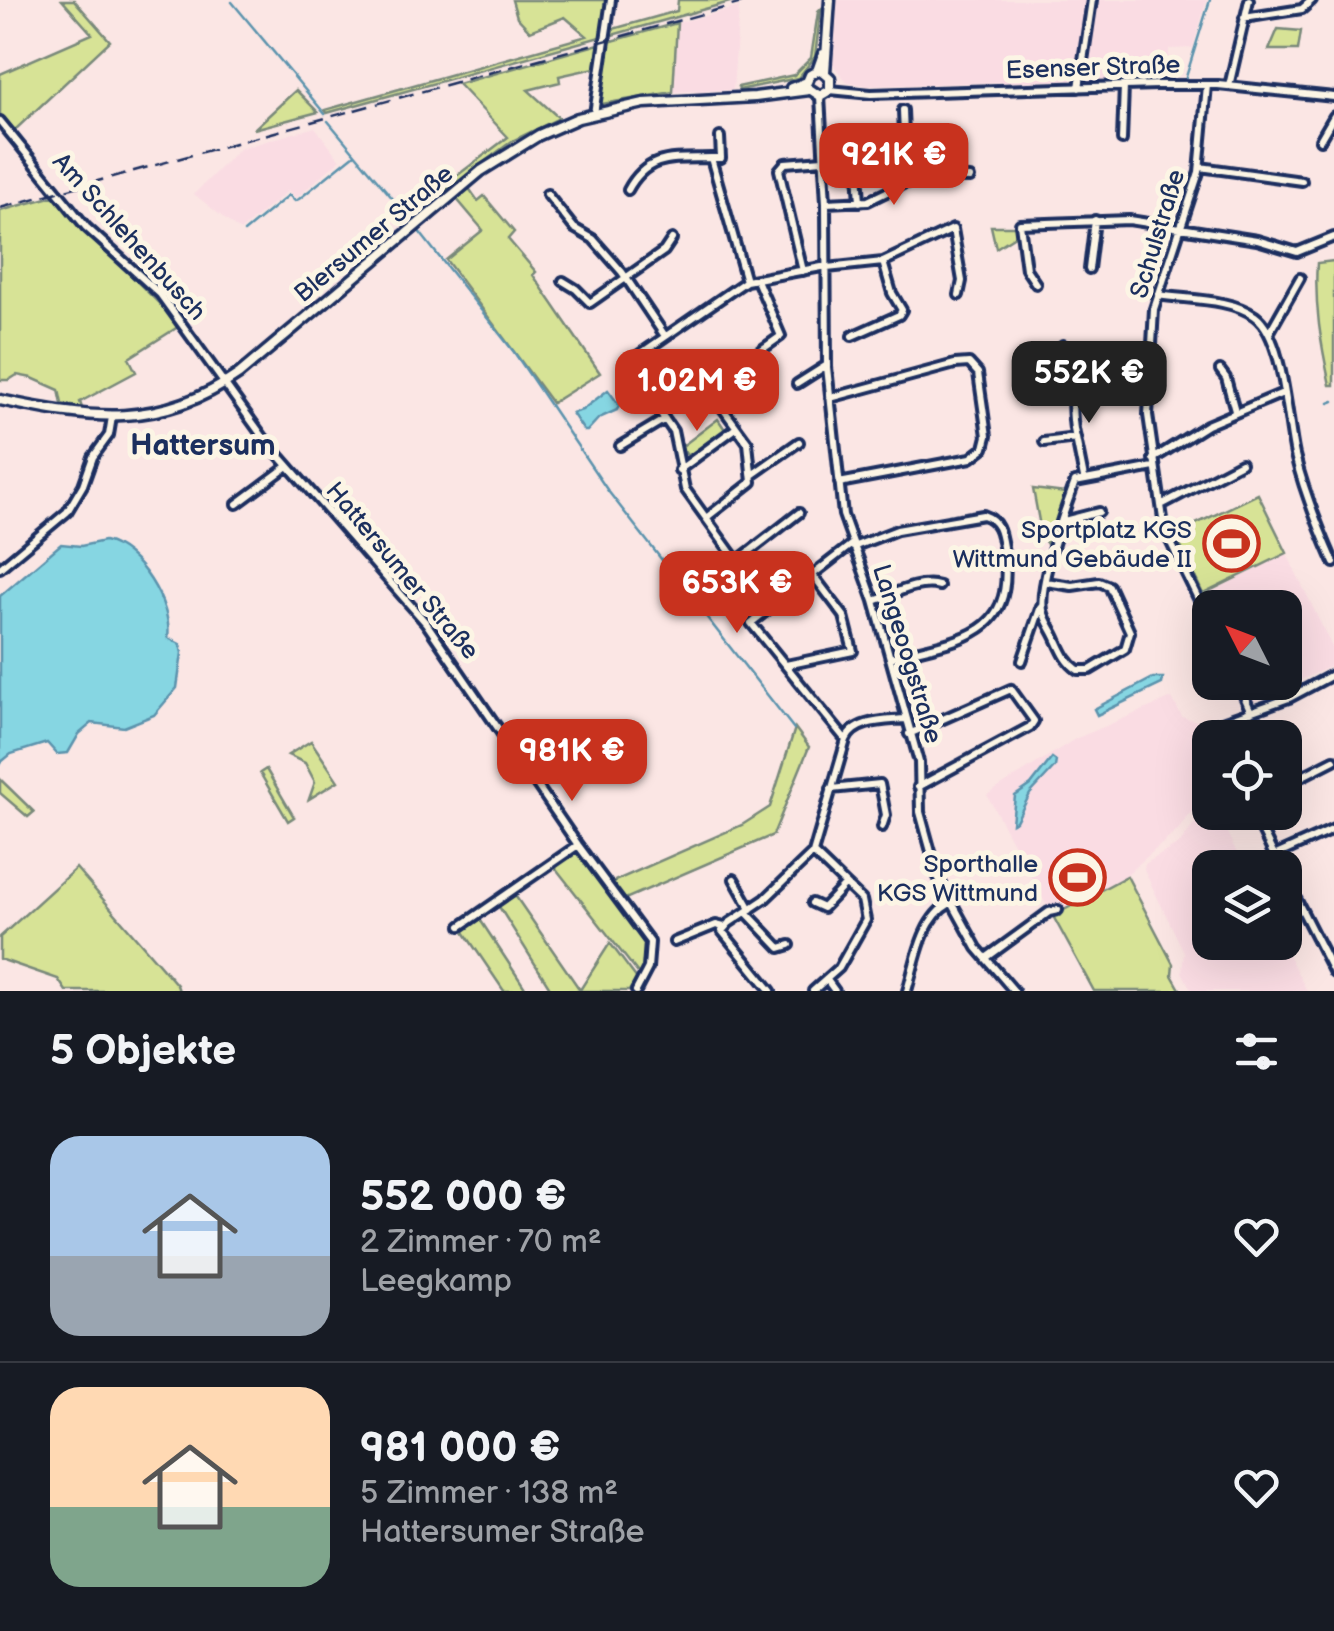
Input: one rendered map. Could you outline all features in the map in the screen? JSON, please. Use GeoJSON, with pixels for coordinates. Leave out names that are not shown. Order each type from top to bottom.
{"type":"FeatureCollection","features":[{"type":"Feature","properties":{"kind":"main road"},"geometry":{"type":"LineString","coordinates":[[821,72],[830,86],[820,96],[808,86],[821,72],[830,0]]}},
{"type":"Feature","properties":{"kind":"main road","name":"Blersumer Straße"},"geometry":{"type":"LineString","coordinates":[[0,400],[70,414],[112,417],[168,409],[224,384],[480,171],[540,135],[594,114],[644,103],[755,97],[808,86]]}},
{"type":"Feature","properties":{"kind":"street"},"geometry":{"type":"LineString","coordinates":[[594,114],[611,0]]}},
{"type":"Feature","properties":{"kind":"street"},"geometry":{"type":"LineString","coordinates":[[1080,88],[1092,0]]}},
{"type":"Feature","properties":{"kind":"street"},"geometry":{"type":"LineString","coordinates":[[1228,86],[1249,0]]}},
{"type":"Feature","properties":{"kind":"street"},"geometry":{"type":"LineString","coordinates":[[1244,18],[1302,9],[1312,0]]}},
{"type":"Feature","properties":{"kind":"street","name":"Esenser Straße"},"geometry":{"type":"LineString","coordinates":[[830,86],[890,94],[1208,85],[1334,97]]}},
{"type":"Feature","properties":{"kind":"street","name":"Schulstraße"},"geometry":{"type":"LineString","coordinates":[[1194,590],[1170,541],[1161,504],[1148,387],[1150,335],[1158,296],[1200,167],[1208,85]]}},
{"type":"Feature","properties":{"kind":"street"},"geometry":{"type":"LineString","coordinates":[[1122,140],[1124,86]]}},
{"type":"Feature","properties":{"kind":"street","name":"Langeoogstraße"},"geometry":{"type":"LineString","coordinates":[[820,96],[826,203],[827,365],[843,515],[874,602],[918,762],[924,833],[950,903],[986,958],[1014,991]]}},
{"type":"Feature","properties":{"kind":"street"},"geometry":{"type":"LineString","coordinates":[[904,110],[910,182]]}},
{"type":"Feature","properties":{"kind":"street"},"geometry":{"type":"LineString","coordinates":[[1320,140],[1334,116]]}},
{"type":"Feature","properties":{"kind":"street","name":"Am Schlehenbusch"},"geometry":{"type":"LineString","coordinates":[[0,121],[86,227],[160,294],[224,384]]}},
{"type":"Feature","properties":{"kind":"street"},"geometry":{"type":"LineString","coordinates":[[860,202],[857,137],[862,133],[904,134]]}},
{"type":"Feature","properties":{"kind":"street"},"geometry":{"type":"LineString","coordinates":[[628,190],[635,177],[658,160],[721,158],[720,137]]}},
{"type":"Feature","properties":{"kind":"street"},"geometry":{"type":"LineString","coordinates":[[712,158],[746,281]]}},
{"type":"Feature","properties":{"kind":"street"},"geometry":{"type":"LineString","coordinates":[[803,271],[779,170],[785,163],[823,160]]}},
{"type":"Feature","properties":{"kind":"street"},"geometry":{"type":"LineString","coordinates":[[1200,167],[1302,182]]}},
{"type":"Feature","properties":{"kind":"street"},"geometry":{"type":"LineString","coordinates":[[826,203],[868,201],[910,182],[933,177],[970,178]]}},
{"type":"Feature","properties":{"kind":"street"},"geometry":{"type":"LineString","coordinates":[[547,194],[574,228],[594,238],[665,336]]}},
{"type":"Feature","properties":{"kind":"street"},"geometry":{"type":"LineString","coordinates":[[1089,270],[1096,220]]}},
{"type":"Feature","properties":{"kind":"street"},"geometry":{"type":"LineString","coordinates":[[1036,284],[1026,269],[1020,224],[1129,220],[1257,240],[1297,252],[1334,237]]}},
{"type":"Feature","properties":{"kind":"street"},"geometry":{"type":"LineString","coordinates":[[770,607],[685,489],[676,441],[630,361],[746,281],[883,262],[953,229],[962,281],[958,295]]}},
{"type":"Feature","properties":{"kind":"street"},"geometry":{"type":"LineString","coordinates":[[563,281],[576,288],[590,304],[664,251],[672,239]]}},
{"type":"Feature","properties":{"kind":"street"},"geometry":{"type":"LineString","coordinates":[[852,336],[899,315],[902,310],[892,293],[883,262]]}},
{"type":"Feature","properties":{"kind":"street"},"geometry":{"type":"LineString","coordinates":[[1269,333],[1300,278]]}},
{"type":"Feature","properties":{"kind":"street"},"geometry":{"type":"LineString","coordinates":[[706,518],[751,485],[748,443],[708,388],[781,336],[758,280]]}},
{"type":"Feature","properties":{"kind":"street"},"geometry":{"type":"LineString","coordinates":[[1158,296],[1242,310],[1253,314],[1269,333],[1300,470],[1334,564]]}},
{"type":"Feature","properties":{"kind":"street"},"geometry":{"type":"LineString","coordinates":[[1063,345],[1069,354],[1069,390],[1084,478]]}},
{"type":"Feature","properties":{"kind":"street"},"geometry":{"type":"LineString","coordinates":[[830,398],[954,364],[969,364],[978,373],[988,436],[984,448],[971,458],[838,483]]}},
{"type":"Feature","properties":{"kind":"street"},"geometry":{"type":"LineString","coordinates":[[796,384],[827,365]]}},
{"type":"Feature","properties":{"kind":"street"},"geometry":{"type":"LineString","coordinates":[[1220,370],[1235,412]]}},
{"type":"Feature","properties":{"kind":"street","name":"Hattersumer Straße"},"geometry":{"type":"LineString","coordinates":[[224,384],[288,466],[426,623],[578,845],[650,942],[648,968],[636,991]]}},
{"type":"Feature","properties":{"kind":"street"},"geometry":{"type":"LineString","coordinates":[[1022,662],[1075,482],[1154,463],[1192,433],[1284,393]]}},
{"type":"Feature","properties":{"kind":"street"},"geometry":{"type":"LineString","coordinates":[[0,568],[68,512],[92,457],[110,435],[112,417]]}},
{"type":"Feature","properties":{"kind":"street"},"geometry":{"type":"LineString","coordinates":[[620,446],[665,419]]}},
{"type":"Feature","properties":{"kind":"street"},"geometry":{"type":"LineString","coordinates":[[679,470],[736,428]]}},
{"type":"Feature","properties":{"kind":"street"},"geometry":{"type":"LineString","coordinates":[[1044,442],[1076,438]]}},
{"type":"Feature","properties":{"kind":"street"},"geometry":{"type":"LineString","coordinates":[[752,474],[798,442]]}},
{"type":"Feature","properties":{"kind":"street"},"geometry":{"type":"LineString","coordinates":[[1161,504],[1241,463]]}},
{"type":"Feature","properties":{"kind":"street"},"geometry":{"type":"LineString","coordinates":[[237,504],[288,466]]}},
{"type":"Feature","properties":{"kind":"street"},"geometry":{"type":"LineString","coordinates":[[1063,521],[1099,512]]}},
{"type":"Feature","properties":{"kind":"street"},"geometry":{"type":"LineString","coordinates":[[736,562],[799,513]]}},
{"type":"Feature","properties":{"kind":"street"},"geometry":{"type":"LineString","coordinates":[[846,740],[751,623],[853,546],[897,530],[983,515],[990,518],[1000,530],[1007,578],[994,618],[974,633],[890,658]]}},
{"type":"Feature","properties":{"kind":"street"},"geometry":{"type":"LineString","coordinates":[[786,665],[853,651],[844,616],[812,574]]}},
{"type":"Feature","properties":{"kind":"street"},"geometry":{"type":"LineString","coordinates":[[1042,604],[1066,658],[1078,670],[1090,670],[1119,654],[1128,644],[1130,632],[1109,586],[1099,582],[1072,586],[1046,582]]}},
{"type":"Feature","properties":{"kind":"street"},"geometry":{"type":"LineString","coordinates":[[874,602],[915,586],[939,586]]}},
{"type":"Feature","properties":{"kind":"street"},"geometry":{"type":"LineString","coordinates":[[1232,720],[1289,698],[1334,674]]}},
{"type":"Feature","properties":{"kind":"street"},"geometry":{"type":"LineString","coordinates":[[909,734],[1010,689],[1034,721],[1030,727],[918,787]]}},
{"type":"Feature","properties":{"kind":"street"},"geometry":{"type":"LineString","coordinates":[[1246,700],[1252,712]]}},
{"type":"Feature","properties":{"kind":"street"},"geometry":{"type":"LineString","coordinates":[[674,942],[720,926],[748,910],[813,853],[846,740],[854,728],[905,718]]}},
{"type":"Feature","properties":{"kind":"street"},"geometry":{"type":"LineString","coordinates":[[1302,776],[1334,760]]}},
{"type":"Feature","properties":{"kind":"street"},"geometry":{"type":"LineString","coordinates":[[830,789],[880,784],[886,814],[882,828]]}},
{"type":"Feature","properties":{"kind":"street"},"geometry":{"type":"LineString","coordinates":[[1287,850],[1334,828]]}},
{"type":"Feature","properties":{"kind":"street"},"geometry":{"type":"LineString","coordinates":[[461,926],[578,845]]}},
{"type":"Feature","properties":{"kind":"street"},"geometry":{"type":"LineString","coordinates":[[813,853],[862,900],[866,920],[856,943],[827,980],[813,991]]}},
{"type":"Feature","properties":{"kind":"street"},"geometry":{"type":"LineString","coordinates":[[734,880],[748,910],[780,948],[790,945]]}},
{"type":"Feature","properties":{"kind":"street"},"geometry":{"type":"LineString","coordinates":[[812,902],[823,908],[845,885]]}},
{"type":"Feature","properties":{"kind":"street"},"geometry":{"type":"LineString","coordinates":[[907,991],[929,922],[950,903]]}},
{"type":"Feature","properties":{"kind":"street"},"geometry":{"type":"LineString","coordinates":[[986,958],[1049,912],[1058,910]]}},
{"type":"Feature","properties":{"kind":"street"},"geometry":{"type":"LineString","coordinates":[[1302,910],[1334,973]]}},
{"type":"Feature","properties":{"kind":"street"},"geometry":{"type":"LineString","coordinates":[[720,926],[723,935],[770,991]]}},
{"type":"Feature","properties":{"kind":"street"},"geometry":{"type":"LineString","coordinates":[[827,980],[835,991]]}},
{"type":"Feature","properties":{"kind":"shaded area"},"geometry":{"type":"Polygon","coordinates":[[[837,0],[1207,0],[1193,48],[1169,49],[1169,81],[868,86],[846,82],[832,63],[837,0]]]}},
{"type":"Feature","properties":{"kind":"shaded area"},"geometry":{"type":"Polygon","coordinates":[[[739,7],[733,90],[673,92],[677,23],[739,7]]]}},
{"type":"Feature","properties":{"kind":"shaded area"},"geometry":{"type":"Polygon","coordinates":[[[315,127],[340,160],[296,198],[288,191],[240,231],[194,194],[239,149],[315,127]]]}},
{"type":"Feature","properties":{"kind":"shaded area","name":"Sportplatz KGS Wittmund Gebäude II"},"geometry":{"type":"Polygon","coordinates":[[[1258,494],[1334,651],[1334,665],[1302,679],[1302,590],[1200,590],[1175,534],[1258,494]]]}},
{"type":"Feature","properties":{"kind":"shaded area"},"geometry":{"type":"Polygon","coordinates":[[[1172,698],[1182,717],[1193,720],[1192,811],[1178,830],[1127,874],[1173,964],[1172,975],[1181,991],[1093,991],[987,795],[1075,739],[1172,698]]]}},
{"type":"Feature","properties":{"kind":"shaded area"},"geometry":{"type":"Polygon","coordinates":[[[1192,827],[1226,830],[1236,850],[1192,850],[1192,960],[1291,960],[1307,991],[1192,991],[1182,972],[1184,952],[1144,870],[1145,864],[1180,843],[1192,827]]]}},
{"type":"Feature","properties":{"kind":"green space"},"geometry":{"type":"Polygon","coordinates":[[[62,0],[74,0],[110,41],[15,130],[0,114],[0,74],[92,34],[62,0]]]}},
{"type":"Feature","properties":{"kind":"green space"},"geometry":{"type":"Polygon","coordinates":[[[512,0],[608,0],[600,37],[327,113],[325,110],[587,36],[565,17],[530,31],[517,17],[512,0]]]}},
{"type":"Feature","properties":{"kind":"green space"},"geometry":{"type":"Polygon","coordinates":[[[678,0],[737,0],[605,37],[606,31],[677,11],[678,0]]]}},
{"type":"Feature","properties":{"kind":"green space"},"geometry":{"type":"Polygon","coordinates":[[[821,9],[815,57],[798,78],[739,90],[738,87],[794,75],[811,58],[821,9]]]}},
{"type":"Feature","properties":{"kind":"green space"},"geometry":{"type":"Polygon","coordinates":[[[677,23],[673,92],[596,105],[605,43],[677,23]]]}},
{"type":"Feature","properties":{"kind":"green space"},"geometry":{"type":"Polygon","coordinates":[[[1278,29],[1301,31],[1298,50],[1269,50],[1278,29]]]}},
{"type":"Feature","properties":{"kind":"green space"},"geometry":{"type":"Polygon","coordinates":[[[599,44],[595,68],[559,76],[560,82],[528,90],[559,118],[512,141],[412,216],[409,212],[508,137],[458,84],[599,44]]]}},
{"type":"Feature","properties":{"kind":"green space"},"geometry":{"type":"Polygon","coordinates":[[[296,90],[318,112],[254,129],[296,90]]]}},
{"type":"Feature","properties":{"kind":"green space"},"geometry":{"type":"Polygon","coordinates":[[[468,187],[478,201],[484,196],[514,232],[508,239],[536,272],[533,275],[600,373],[552,403],[446,260],[483,230],[456,198],[468,187]]]}},
{"type":"Feature","properties":{"kind":"green space"},"geometry":{"type":"Polygon","coordinates":[[[58,195],[83,228],[181,325],[129,358],[136,372],[80,402],[82,408],[62,404],[59,390],[32,378],[17,375],[0,380],[0,211],[58,195]]]}},
{"type":"Feature","properties":{"kind":"green space"},"geometry":{"type":"Polygon","coordinates":[[[991,226],[1016,226],[1018,234],[996,248],[991,226]]]}},
{"type":"Feature","properties":{"kind":"green space"},"geometry":{"type":"Polygon","coordinates":[[[1334,261],[1334,385],[1330,385],[1316,279],[1317,263],[1334,261]]]}},
{"type":"Feature","properties":{"kind":"green space"},"geometry":{"type":"Polygon","coordinates":[[[718,419],[726,431],[689,458],[681,447],[718,419]]]}},
{"type":"Feature","properties":{"kind":"green space"},"geometry":{"type":"Polygon","coordinates":[[[1033,489],[1066,493],[1049,547],[1042,537],[1033,489]]]}},
{"type":"Feature","properties":{"kind":"green space","name":"Sportplatz KGS Wittmund Gebäude II"},"geometry":{"type":"Polygon","coordinates":[[[1258,494],[1287,553],[1211,590],[1201,590],[1175,534],[1258,494]]]}},
{"type":"Feature","properties":{"kind":"green space"},"geometry":{"type":"Polygon","coordinates":[[[795,728],[809,747],[773,835],[623,900],[610,883],[742,825],[770,807],[795,728]]]}},
{"type":"Feature","properties":{"kind":"green space"},"geometry":{"type":"Polygon","coordinates":[[[311,741],[338,781],[309,799],[315,782],[305,763],[288,755],[311,741]]]}},
{"type":"Feature","properties":{"kind":"green space"},"geometry":{"type":"Polygon","coordinates":[[[266,769],[294,817],[288,821],[260,773],[266,769]]]}},
{"type":"Feature","properties":{"kind":"green space"},"geometry":{"type":"Polygon","coordinates":[[[0,779],[34,812],[28,817],[0,793],[0,779]]]}},
{"type":"Feature","properties":{"kind":"green space"},"geometry":{"type":"Polygon","coordinates":[[[576,850],[647,942],[641,977],[554,866],[576,850]]]}},
{"type":"Feature","properties":{"kind":"green space"},"geometry":{"type":"Polygon","coordinates":[[[76,868],[179,991],[66,991],[58,979],[0,959],[0,937],[76,868]]]}},
{"type":"Feature","properties":{"kind":"green space"},"geometry":{"type":"Polygon","coordinates":[[[1127,876],[1173,964],[1172,975],[1181,991],[1094,991],[1053,916],[1127,876]]]}},
{"type":"Feature","properties":{"kind":"green space"},"geometry":{"type":"Polygon","coordinates":[[[514,894],[580,990],[610,943],[637,979],[629,991],[552,991],[498,905],[514,894]]]}},
{"type":"Feature","properties":{"kind":"green space"},"geometry":{"type":"Polygon","coordinates":[[[479,918],[527,991],[504,991],[462,929],[479,918]]]}},
{"type":"Feature","properties":{"kind":"water"},"geometry":{"type":"Polygon","coordinates":[[[608,390],[619,405],[617,410],[584,431],[572,413],[608,390]]]}},
{"type":"Feature","properties":{"kind":"water"},"geometry":{"type":"Polygon","coordinates":[[[104,541],[129,554],[159,595],[168,638],[180,644],[182,653],[177,688],[154,715],[124,727],[92,723],[79,734],[68,753],[57,754],[47,743],[11,754],[0,763],[0,596],[61,544],[81,546],[104,541]]]}},
{"type":"Feature","properties":{"kind":"water"},"geometry":{"type":"Polygon","coordinates":[[[1153,678],[1163,678],[1162,684],[1097,715],[1094,709],[1153,678]]]}},
{"type":"Feature","properties":{"kind":"water"},"geometry":{"type":"Polygon","coordinates":[[[1052,758],[1055,767],[1030,794],[1012,823],[1015,796],[1031,785],[1052,758]]]}},
{"type":"Feature","properties":{"kind":"waterway"},"geometry":{"type":"LineString","coordinates":[[1186,77],[1210,0]]}},
{"type":"Feature","properties":{"kind":"waterway"},"geometry":{"type":"LineString","coordinates":[[232,2],[325,114]]}},
{"type":"Feature","properties":{"kind":"waterway"},"geometry":{"type":"LineString","coordinates":[[328,121],[409,218]]}},
{"type":"Feature","properties":{"kind":"waterway"},"geometry":{"type":"LineString","coordinates":[[244,232],[289,195],[295,201],[299,199],[355,154]]}},
{"type":"Feature","properties":{"kind":"waterway"},"geometry":{"type":"LineString","coordinates":[[418,230],[514,352],[608,491],[794,729]]}},
{"type":"Feature","properties":{"kind":"waterway"},"geometry":{"type":"LineString","coordinates":[[1329,403],[1334,401]]}},
{"type":"Feature","properties":{"kind":"railway"},"geometry":{"type":"LineString","coordinates":[[0,208],[753,0]]}},
{"type":"Feature","properties":{"kind":"place","name":"Sportplatz KGS Wittmund Gebäude II"},"geometry":{"type":"Point","coordinates":[1231,544]}},
{"type":"Feature","properties":{"kind":"place","name":"Sporthalle KGS Wittmund"},"geometry":{"type":"Point","coordinates":[1077,878]}},
{"type":"Feature","properties":{"kind":"district","name":"Hattersum"},"geometry":{"type":"Point","coordinates":[203,446]}}]}
